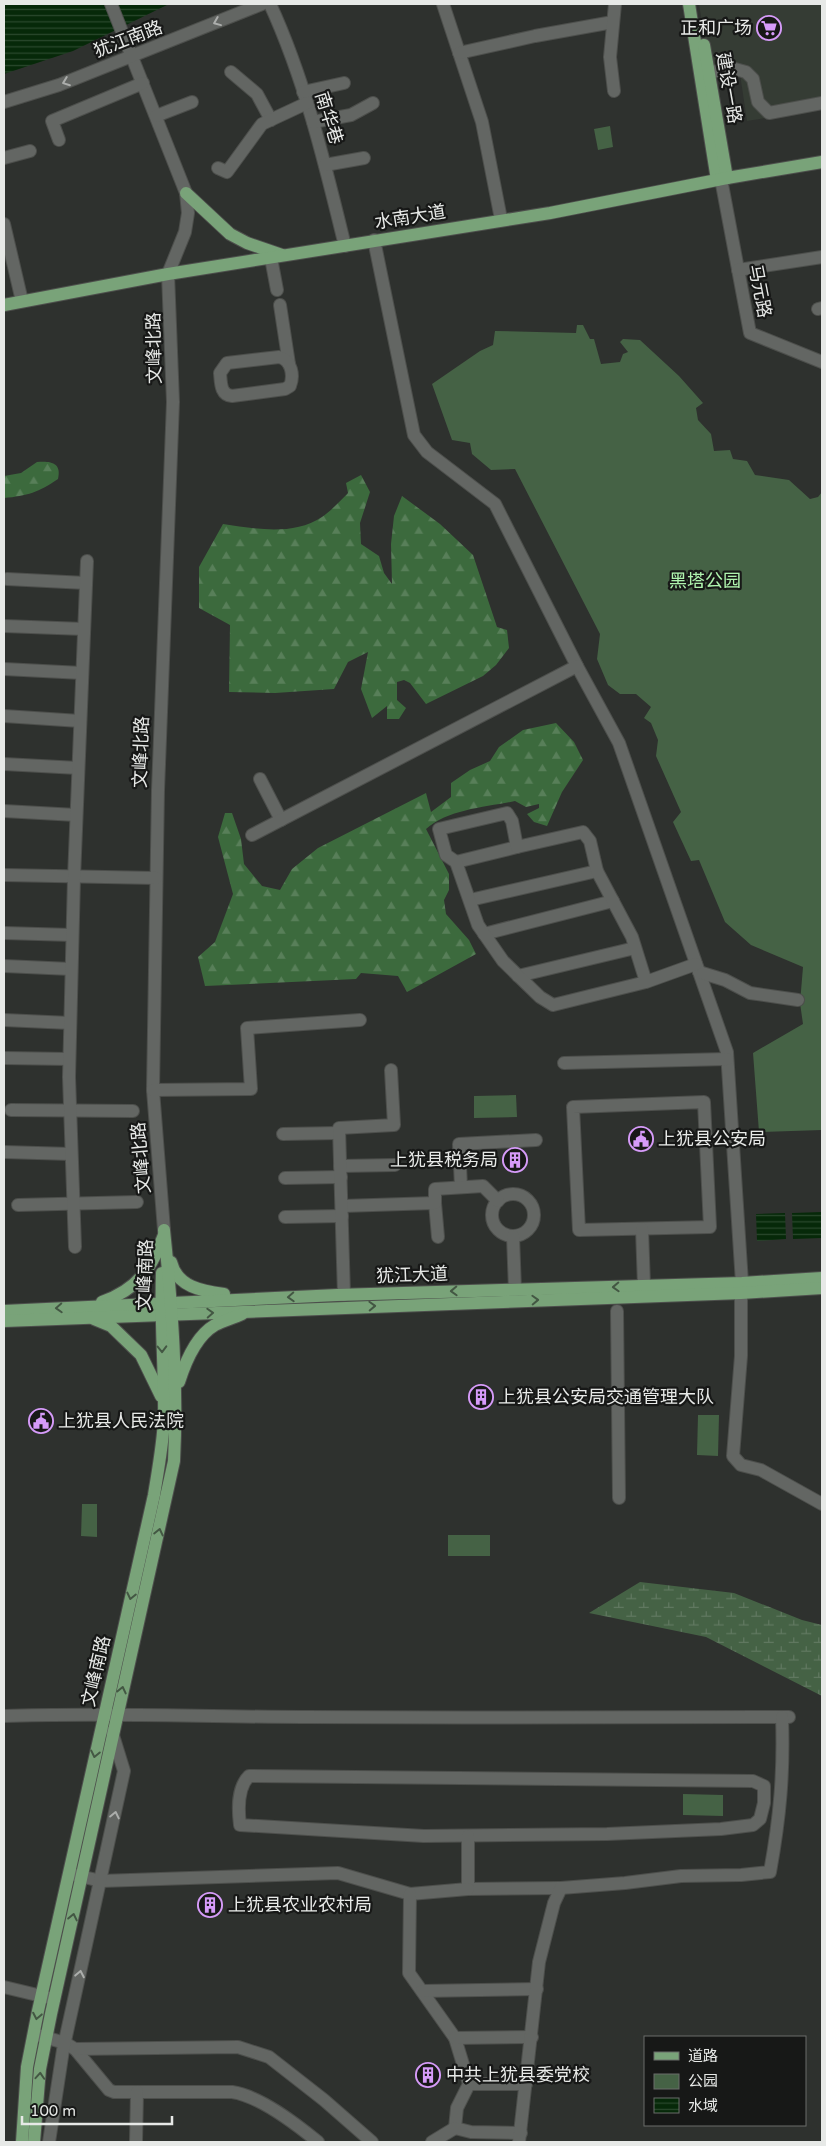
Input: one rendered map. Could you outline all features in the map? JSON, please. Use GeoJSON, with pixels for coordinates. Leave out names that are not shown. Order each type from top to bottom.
{"type":"FeatureCollection","features":[{"type":"Feature","properties":{"kind":"main road"},"geometry":{"type":"LineString","coordinates":[[689,4],[722,179]]}},
{"type":"Feature","properties":{"kind":"main road","name":"建设一路"},"geometry":{"type":"LineString","coordinates":[[697,4],[709,72],[722,179]]}},
{"type":"Feature","properties":{"kind":"main road","name":"水南大道"},"geometry":{"type":"LineString","coordinates":[[4,305],[168,274],[501,219],[550,213],[722,179],[822,162]]}},
{"type":"Feature","properties":{"kind":"main road"},"geometry":{"type":"LineString","coordinates":[[186,193],[230,234],[277,257]]}},
{"type":"Feature","properties":{"kind":"main road"},"geometry":{"type":"LineString","coordinates":[[164,1234],[173,1272],[182,1282],[197,1289],[252,1305]]}},
{"type":"Feature","properties":{"kind":"main road"},"geometry":{"type":"LineString","coordinates":[[163,1399],[141,1355],[111,1326],[90,1312],[121,1295],[144,1274],[153,1262],[164,1234]]}},
{"type":"Feature","properties":{"kind":"main road","name":"文峰南路"},"geometry":{"type":"LineString","coordinates":[[76,1875],[112,1732],[110,1715],[174,1461],[176,1392],[167,1309],[164,1234]]}},
{"type":"Feature","properties":{"kind":"main road","name":"犹江大道"},"geometry":{"type":"LineString","coordinates":[[4,1311],[90,1312],[742,1288],[822,1278]]}},
{"type":"Feature","properties":{"kind":"main road","name":"犹江大道"},"geometry":{"type":"LineString","coordinates":[[252,1305],[344,1295],[644,1286],[822,1288]]}},
{"type":"Feature","properties":{"kind":"main road"},"geometry":{"type":"LineString","coordinates":[[176,1392],[183,1369],[201,1338],[214,1326],[252,1305]]}},
{"type":"Feature","properties":{"kind":"main road","name":"文峰南路"},"geometry":{"type":"LineString","coordinates":[[22,2142],[27,2067],[40,2036],[76,1875],[154,1495],[164,1420],[163,1399],[167,1309]]}},
{"type":"Feature","properties":{"kind":"main road","name":"犹江大道"},"geometry":{"type":"LineString","coordinates":[[4,1320],[90,1312]]}},
{"type":"Feature","properties":{"kind":"main road","name":"文峰南路"},"geometry":{"type":"LineString","coordinates":[[34,2142],[40,2068],[40,2036]]}},
{"type":"Feature","properties":{"kind":"street"},"geometry":{"type":"LineString","coordinates":[[111,4],[144,83],[186,193],[188,213],[185,232],[168,274]]}},
{"type":"Feature","properties":{"kind":"street","name":"犹江南路"},"geometry":{"type":"LineString","coordinates":[[4,102],[59,85],[262,4]]}},
{"type":"Feature","properties":{"kind":"street","name":"南华巷"},"geometry":{"type":"LineString","coordinates":[[270,4],[281,27],[305,98],[325,165],[345,246]]}},
{"type":"Feature","properties":{"kind":"street"},"geometry":{"type":"LineString","coordinates":[[443,4],[482,122],[501,219]]}},
{"type":"Feature","properties":{"kind":"street"},"geometry":{"type":"LineString","coordinates":[[614,91],[610,57],[615,4]]}},
{"type":"Feature","properties":{"kind":"street"},"geometry":{"type":"LineString","coordinates":[[459,53],[535,36],[613,22]]}},
{"type":"Feature","properties":{"kind":"street"},"geometry":{"type":"LineString","coordinates":[[709,72],[736,69],[746,72],[752,79],[758,102],[770,113],[822,104]]}},
{"type":"Feature","properties":{"kind":"street"},"geometry":{"type":"LineString","coordinates":[[231,72],[257,94],[271,120]]}},
{"type":"Feature","properties":{"kind":"street"},"geometry":{"type":"LineString","coordinates":[[59,140],[52,121],[144,83]]}},
{"type":"Feature","properties":{"kind":"street"},"geometry":{"type":"LineString","coordinates":[[218,168],[226,172],[262,124],[305,98],[344,83]]}},
{"type":"Feature","properties":{"kind":"street"},"geometry":{"type":"LineString","coordinates":[[156,116],[192,102]]}},
{"type":"Feature","properties":{"kind":"street"},"geometry":{"type":"LineString","coordinates":[[312,122],[351,115],[373,103]]}},
{"type":"Feature","properties":{"kind":"street"},"geometry":{"type":"LineString","coordinates":[[4,158],[30,150]]}},
{"type":"Feature","properties":{"kind":"street"},"geometry":{"type":"LineString","coordinates":[[325,165],[364,158]]}},
{"type":"Feature","properties":{"kind":"street","name":"马元路"},"geometry":{"type":"LineString","coordinates":[[722,179],[750,333],[822,362]]}},
{"type":"Feature","properties":{"kind":"street"},"geometry":{"type":"LineString","coordinates":[[4,224],[22,301]]}},
{"type":"Feature","properties":{"kind":"street"},"geometry":{"type":"LineString","coordinates":[[374,240],[414,435],[427,452],[495,504],[577,666],[619,743],[727,1052],[742,1288],[741,1356],[733,1456],[741,1465],[761,1470],[822,1504]]}},
{"type":"Feature","properties":{"kind":"street"},"geometry":{"type":"LineString","coordinates":[[277,257],[277,290]]}},
{"type":"Feature","properties":{"kind":"street"},"geometry":{"type":"LineString","coordinates":[[738,270],[822,257]]}},
{"type":"Feature","properties":{"kind":"street","name":"文峰北路"},"geometry":{"type":"LineString","coordinates":[[164,1234],[153,1090],[163,604],[173,402],[168,274]]}},
{"type":"Feature","properties":{"kind":"street"},"geometry":{"type":"LineString","coordinates":[[280,305],[290,364],[291,383],[285,389],[232,396],[227,396],[222,391],[220,373],[227,364],[279,357],[284,358],[290,364]]}},
{"type":"Feature","properties":{"kind":"street"},"geometry":{"type":"LineString","coordinates":[[75,1247],[69,1059],[76,815],[87,561]]}},
{"type":"Feature","properties":{"kind":"street"},"geometry":{"type":"LineString","coordinates":[[7,579],[86,583]]}},
{"type":"Feature","properties":{"kind":"street"},"geometry":{"type":"LineString","coordinates":[[4,626],[84,629]]}},
{"type":"Feature","properties":{"kind":"street"},"geometry":{"type":"LineString","coordinates":[[252,835],[577,666]]}},
{"type":"Feature","properties":{"kind":"street"},"geometry":{"type":"LineString","coordinates":[[4,669],[82,673]]}},
{"type":"Feature","properties":{"kind":"street"},"geometry":{"type":"LineString","coordinates":[[4,716],[80,721]]}},
{"type":"Feature","properties":{"kind":"street"},"geometry":{"type":"LineString","coordinates":[[4,764],[78,768]]}},
{"type":"Feature","properties":{"kind":"street"},"geometry":{"type":"LineString","coordinates":[[260,779],[281,820]]}},
{"type":"Feature","properties":{"kind":"street"},"geometry":{"type":"LineString","coordinates":[[4,811],[76,815]]}},
{"type":"Feature","properties":{"kind":"street"},"geometry":{"type":"LineString","coordinates":[[517,847],[512,821],[507,813],[439,829],[446,855],[456,862],[478,925],[503,961],[540,997],[553,1005],[698,968],[750,992],[798,1000]]}},
{"type":"Feature","properties":{"kind":"street"},"geometry":{"type":"LineString","coordinates":[[456,862],[583,832],[590,841],[597,871],[635,948],[646,982]]}},
{"type":"Feature","properties":{"kind":"street"},"geometry":{"type":"LineString","coordinates":[[470,900],[597,871]]}},
{"type":"Feature","properties":{"kind":"street"},"geometry":{"type":"LineString","coordinates":[[4,875],[74,878],[156,878]]}},
{"type":"Feature","properties":{"kind":"street"},"geometry":{"type":"LineString","coordinates":[[484,934],[613,901]]}},
{"type":"Feature","properties":{"kind":"street"},"geometry":{"type":"LineString","coordinates":[[4,933],[72,935]]}},
{"type":"Feature","properties":{"kind":"street"},"geometry":{"type":"LineString","coordinates":[[518,976],[635,948]]}},
{"type":"Feature","properties":{"kind":"street"},"geometry":{"type":"LineString","coordinates":[[4,966],[72,969]]}},
{"type":"Feature","properties":{"kind":"street"},"geometry":{"type":"LineString","coordinates":[[4,1020],[70,1023]]}},
{"type":"Feature","properties":{"kind":"street"},"geometry":{"type":"LineString","coordinates":[[153,1090],[251,1089],[247,1028],[360,1020]]}},
{"type":"Feature","properties":{"kind":"street"},"geometry":{"type":"LineString","coordinates":[[4,1058],[69,1059]]}},
{"type":"Feature","properties":{"kind":"street"},"geometry":{"type":"LineString","coordinates":[[564,1063],[727,1059]]}},
{"type":"Feature","properties":{"kind":"street"},"geometry":{"type":"LineString","coordinates":[[344,1295],[339,1128],[394,1125],[391,1070]]}},
{"type":"Feature","properties":{"kind":"street"},"geometry":{"type":"LineString","coordinates":[[704,1102],[710,1227],[642,1228],[579,1230],[573,1107],[704,1102]]}},
{"type":"Feature","properties":{"kind":"street"},"geometry":{"type":"LineString","coordinates":[[11,1110],[70,1112],[133,1111]]}},
{"type":"Feature","properties":{"kind":"street"},"geometry":{"type":"LineString","coordinates":[[283,1134],[339,1133]]}},
{"type":"Feature","properties":{"kind":"street"},"geometry":{"type":"LineString","coordinates":[[461,1187],[459,1144],[536,1140]]}},
{"type":"Feature","properties":{"kind":"street"},"geometry":{"type":"LineString","coordinates":[[4,1152],[72,1154]]}},
{"type":"Feature","properties":{"kind":"street"},"geometry":{"type":"LineString","coordinates":[[285,1178],[395,1165]]}},
{"type":"Feature","properties":{"kind":"street"},"geometry":{"type":"LineString","coordinates":[[438,1238],[435,1189],[483,1186],[498,1201]]}},
{"type":"Feature","properties":{"kind":"street"},"geometry":{"type":"LineString","coordinates":[[508,1195],[518,1195],[526,1199],[533,1209],[533,1222],[529,1229],[522,1234],[513,1236],[499,1230],[494,1221],[493,1210],[498,1201],[508,1195]]}},
{"type":"Feature","properties":{"kind":"street"},"geometry":{"type":"LineString","coordinates":[[18,1205],[137,1202]]}},
{"type":"Feature","properties":{"kind":"street"},"geometry":{"type":"LineString","coordinates":[[285,1217],[435,1203]]}},
{"type":"Feature","properties":{"kind":"street"},"geometry":{"type":"LineString","coordinates":[[642,1228],[644,1286]]}},
{"type":"Feature","properties":{"kind":"street"},"geometry":{"type":"LineString","coordinates":[[513,1236],[515,1290]]}},
{"type":"Feature","properties":{"kind":"street"},"geometry":{"type":"LineString","coordinates":[[617,1312],[619,1498]]}},
{"type":"Feature","properties":{"kind":"street"},"geometry":{"type":"LineString","coordinates":[[4,1716],[62,1714],[441,1718],[785,1717],[778,1828],[770,1872],[741,1875],[682,1876],[561,1888],[468,1888],[410,1894],[338,1874],[101,1881],[76,1875]]}},
{"type":"Feature","properties":{"kind":"street"},"geometry":{"type":"LineString","coordinates":[[48,2142],[70,2046],[124,1771],[112,1732]]}},
{"type":"Feature","properties":{"kind":"street"},"geometry":{"type":"LineString","coordinates":[[249,1776],[753,1781],[764,1786],[764,1803],[760,1820],[753,1825],[721,1829],[607,1834],[468,1836],[424,1836],[240,1825],[238,1807],[244,1782],[249,1776]]}},
{"type":"Feature","properties":{"kind":"street"},"geometry":{"type":"LineString","coordinates":[[468,1836],[468,1888]]}},
{"type":"Feature","properties":{"kind":"street"},"geometry":{"type":"LineString","coordinates":[[432,2142],[455,2128],[471,2132],[520,2138],[539,1962],[554,1903],[561,1888]]}},
{"type":"Feature","properties":{"kind":"street"},"geometry":{"type":"LineString","coordinates":[[410,1894],[409,1973],[455,2038],[469,2084],[457,2108],[455,2128]]}},
{"type":"Feature","properties":{"kind":"street"},"geometry":{"type":"LineString","coordinates":[[4,1987],[48,1998]]}},
{"type":"Feature","properties":{"kind":"street"},"geometry":{"type":"LineString","coordinates":[[422,1991],[537,1989]]}},
{"type":"Feature","properties":{"kind":"street"},"geometry":{"type":"LineString","coordinates":[[40,2036],[70,2046],[238,2047],[269,2057],[324,2100],[372,2142]]}},
{"type":"Feature","properties":{"kind":"street"},"geometry":{"type":"LineString","coordinates":[[455,2038],[532,2037]]}},
{"type":"Feature","properties":{"kind":"street"},"geometry":{"type":"LineString","coordinates":[[70,2046],[109,2090],[114,2092],[232,2092],[246,2094],[300,2128],[318,2142]]}},
{"type":"Feature","properties":{"kind":"street"},"geometry":{"type":"LineString","coordinates":[[469,2084],[526,2084]]}},
{"type":"Feature","properties":{"kind":"street"},"geometry":{"type":"LineString","coordinates":[[136,2142],[138,2092]]}},
{"type":"Feature","properties":{"kind":"shaded area","name":"正和广场"},"geometry":{"type":"Polygon","coordinates":[[[699,4],[822,4],[822,109],[747,121],[740,74],[711,78],[699,4]]]}},
{"type":"Feature","properties":{"kind":"green space"},"geometry":{"type":"Polygon","coordinates":[[[610,126],[613,147],[598,150],[594,129],[610,126]]]}},
{"type":"Feature","properties":{"kind":"green space","name":"黑塔公园"},"geometry":{"type":"Polygon","coordinates":[[[577,325],[583,325],[590,339],[594,339],[601,364],[620,362],[623,354],[628,352],[620,342],[623,339],[640,340],[679,376],[703,403],[696,408],[698,420],[711,434],[714,451],[730,450],[733,459],[747,461],[755,475],[789,480],[810,499],[818,497],[822,492],[822,1130],[759,1132],[753,1053],[803,1024],[800,1003],[803,967],[751,945],[725,922],[699,860],[691,861],[673,822],[681,812],[656,756],[658,740],[651,723],[644,718],[651,707],[636,694],[620,694],[608,685],[597,659],[600,634],[515,469],[491,470],[472,454],[470,443],[452,440],[432,384],[480,351],[493,345],[495,331],[576,333],[577,325]]]}},
{"type":"Feature","properties":{"kind":"green space"},"geometry":{"type":"Polygon","coordinates":[[[37,462],[50,462],[57,466],[58,479],[32,493],[4,498],[4,476],[21,473],[37,462]]]}},
{"type":"Feature","properties":{"kind":"green space"},"geometry":{"type":"Polygon","coordinates":[[[361,475],[370,492],[360,523],[361,544],[379,556],[384,573],[392,584],[391,544],[394,516],[402,496],[440,524],[473,555],[497,627],[507,630],[509,648],[496,665],[483,676],[426,704],[410,683],[404,680],[397,682],[397,700],[406,708],[399,719],[387,719],[387,706],[372,718],[361,689],[368,652],[348,662],[334,689],[275,693],[229,692],[230,625],[199,608],[199,567],[223,524],[274,530],[299,527],[311,523],[325,515],[348,493],[346,483],[361,475]]]}},
{"type":"Feature","properties":{"kind":"green space"},"geometry":{"type":"Polygon","coordinates":[[[556,723],[574,742],[583,760],[562,792],[547,826],[534,822],[527,814],[539,808],[539,804],[526,807],[515,801],[456,813],[435,822],[426,829],[449,874],[449,890],[444,900],[446,914],[469,940],[476,954],[407,992],[398,976],[361,973],[356,979],[205,986],[198,957],[215,942],[233,894],[218,837],[225,813],[232,813],[241,839],[244,864],[262,886],[280,890],[292,869],[318,848],[426,793],[431,812],[451,797],[451,783],[470,770],[490,761],[499,747],[523,730],[556,723]]]}},
{"type":"Feature","properties":{"kind":"green space"},"geometry":{"type":"Polygon","coordinates":[[[516,1095],[517,1117],[474,1118],[474,1096],[516,1095]]]}},
{"type":"Feature","properties":{"kind":"green space"},"geometry":{"type":"Polygon","coordinates":[[[698,1415],[719,1415],[718,1456],[697,1455],[698,1415]]]}},
{"type":"Feature","properties":{"kind":"green space"},"geometry":{"type":"Polygon","coordinates":[[[82,1504],[97,1504],[97,1537],[81,1536],[82,1504]]]}},
{"type":"Feature","properties":{"kind":"green space"},"geometry":{"type":"Polygon","coordinates":[[[448,1535],[490,1535],[490,1556],[448,1556],[448,1535]]]}},
{"type":"Feature","properties":{"kind":"green space"},"geometry":{"type":"Polygon","coordinates":[[[640,1582],[734,1593],[802,1620],[822,1625],[822,1696],[706,1637],[589,1613],[640,1582]]]}},
{"type":"Feature","properties":{"kind":"green space"},"geometry":{"type":"Polygon","coordinates":[[[683,1794],[723,1795],[723,1816],[683,1815],[683,1794]]]}},
{"type":"Feature","properties":{"kind":"water"},"geometry":{"type":"Polygon","coordinates":[[[4,4],[169,4],[73,51],[4,74],[4,4]]]}},
{"type":"Feature","properties":{"kind":"water"},"geometry":{"type":"Polygon","coordinates":[[[822,1212],[822,1238],[793,1239],[792,1213],[822,1212]]]}},
{"type":"Feature","properties":{"kind":"water"},"geometry":{"type":"Polygon","coordinates":[[[785,1213],[786,1239],[757,1241],[756,1214],[785,1213]]]}},
{"type":"Feature","properties":{"kind":"place","name":"正和广场"},"geometry":{"type":"Point","coordinates":[769,28]}},
{"type":"Feature","properties":{"kind":"place","name":"上犹县公安局"},"geometry":{"type":"Point","coordinates":[641,1139]}},
{"type":"Feature","properties":{"kind":"place","name":"上犹县税务局"},"geometry":{"type":"Point","coordinates":[515,1160]}},
{"type":"Feature","properties":{"kind":"place","name":"上犹县公安局交通管理大队"},"geometry":{"type":"Point","coordinates":[481,1397]}},
{"type":"Feature","properties":{"kind":"place","name":"上犹县人民法院"},"geometry":{"type":"Point","coordinates":[41,1421]}},
{"type":"Feature","properties":{"kind":"place","name":"上犹县农业农村局"},"geometry":{"type":"Point","coordinates":[210,1905]}},
{"type":"Feature","properties":{"kind":"place","name":"中共上犹县委党校"},"geometry":{"type":"Point","coordinates":[428,2075]}}]}
